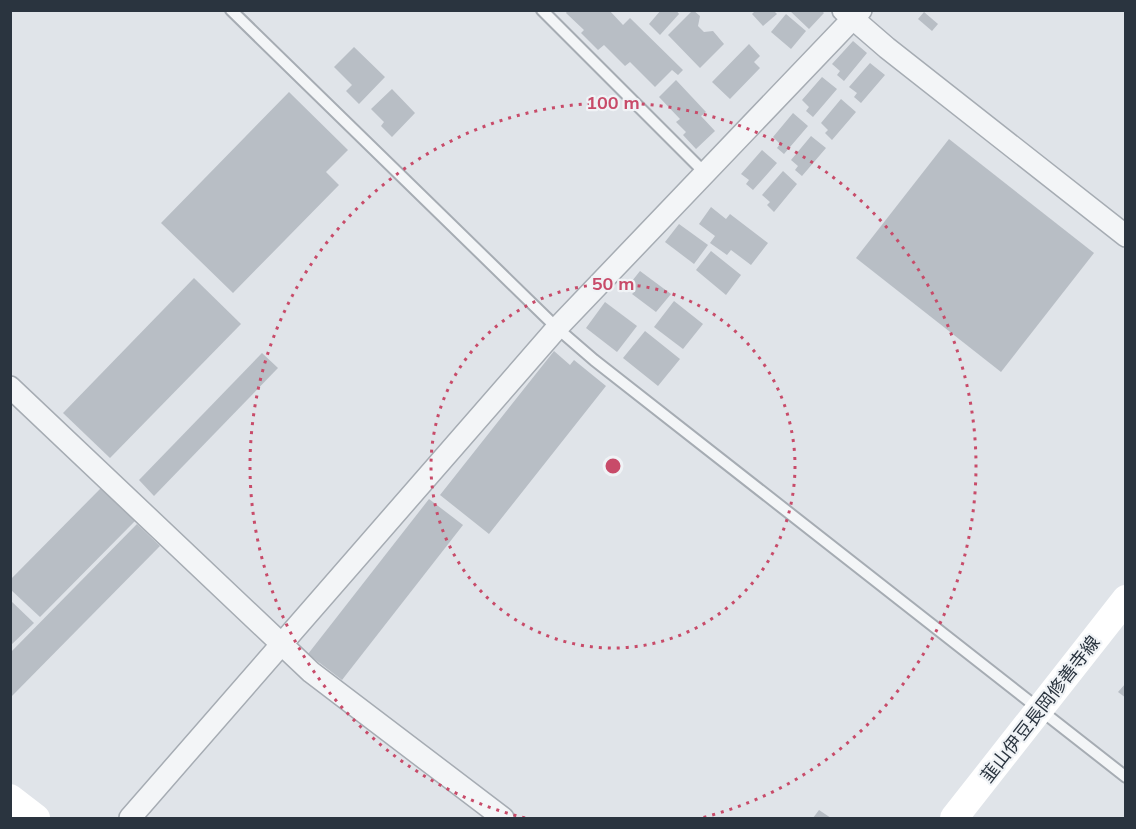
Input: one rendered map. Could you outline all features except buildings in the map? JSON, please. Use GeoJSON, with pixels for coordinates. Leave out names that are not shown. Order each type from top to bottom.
{"type":"FeatureCollection","features":[{"type":"Feature","properties":{"kind":"main road","name":"韮山伊豆長岡修善寺線"},"geometry":{"type":"LineString","coordinates":[[954,819],[1125,599]]}},
{"type":"Feature","properties":{"kind":"main road"},"geometry":{"type":"LineString","coordinates":[[10,798],[36,819]]}},
{"type":"Feature","properties":{"kind":"street"},"geometry":{"type":"LineString","coordinates":[[130,819],[557,328],[852,13],[1125,236]]}},
{"type":"Feature","properties":{"kind":"street"},"geometry":{"type":"LineString","coordinates":[[10,387],[311,672],[503,819]]}},
{"type":"Feature","properties":{"kind":"lane"},"geometry":{"type":"LineString","coordinates":[[231,10],[557,328],[594,360],[1125,777]]}},
{"type":"Feature","properties":{"kind":"lane"},"geometry":{"type":"LineString","coordinates":[[542,10],[704,172]]}}]}
